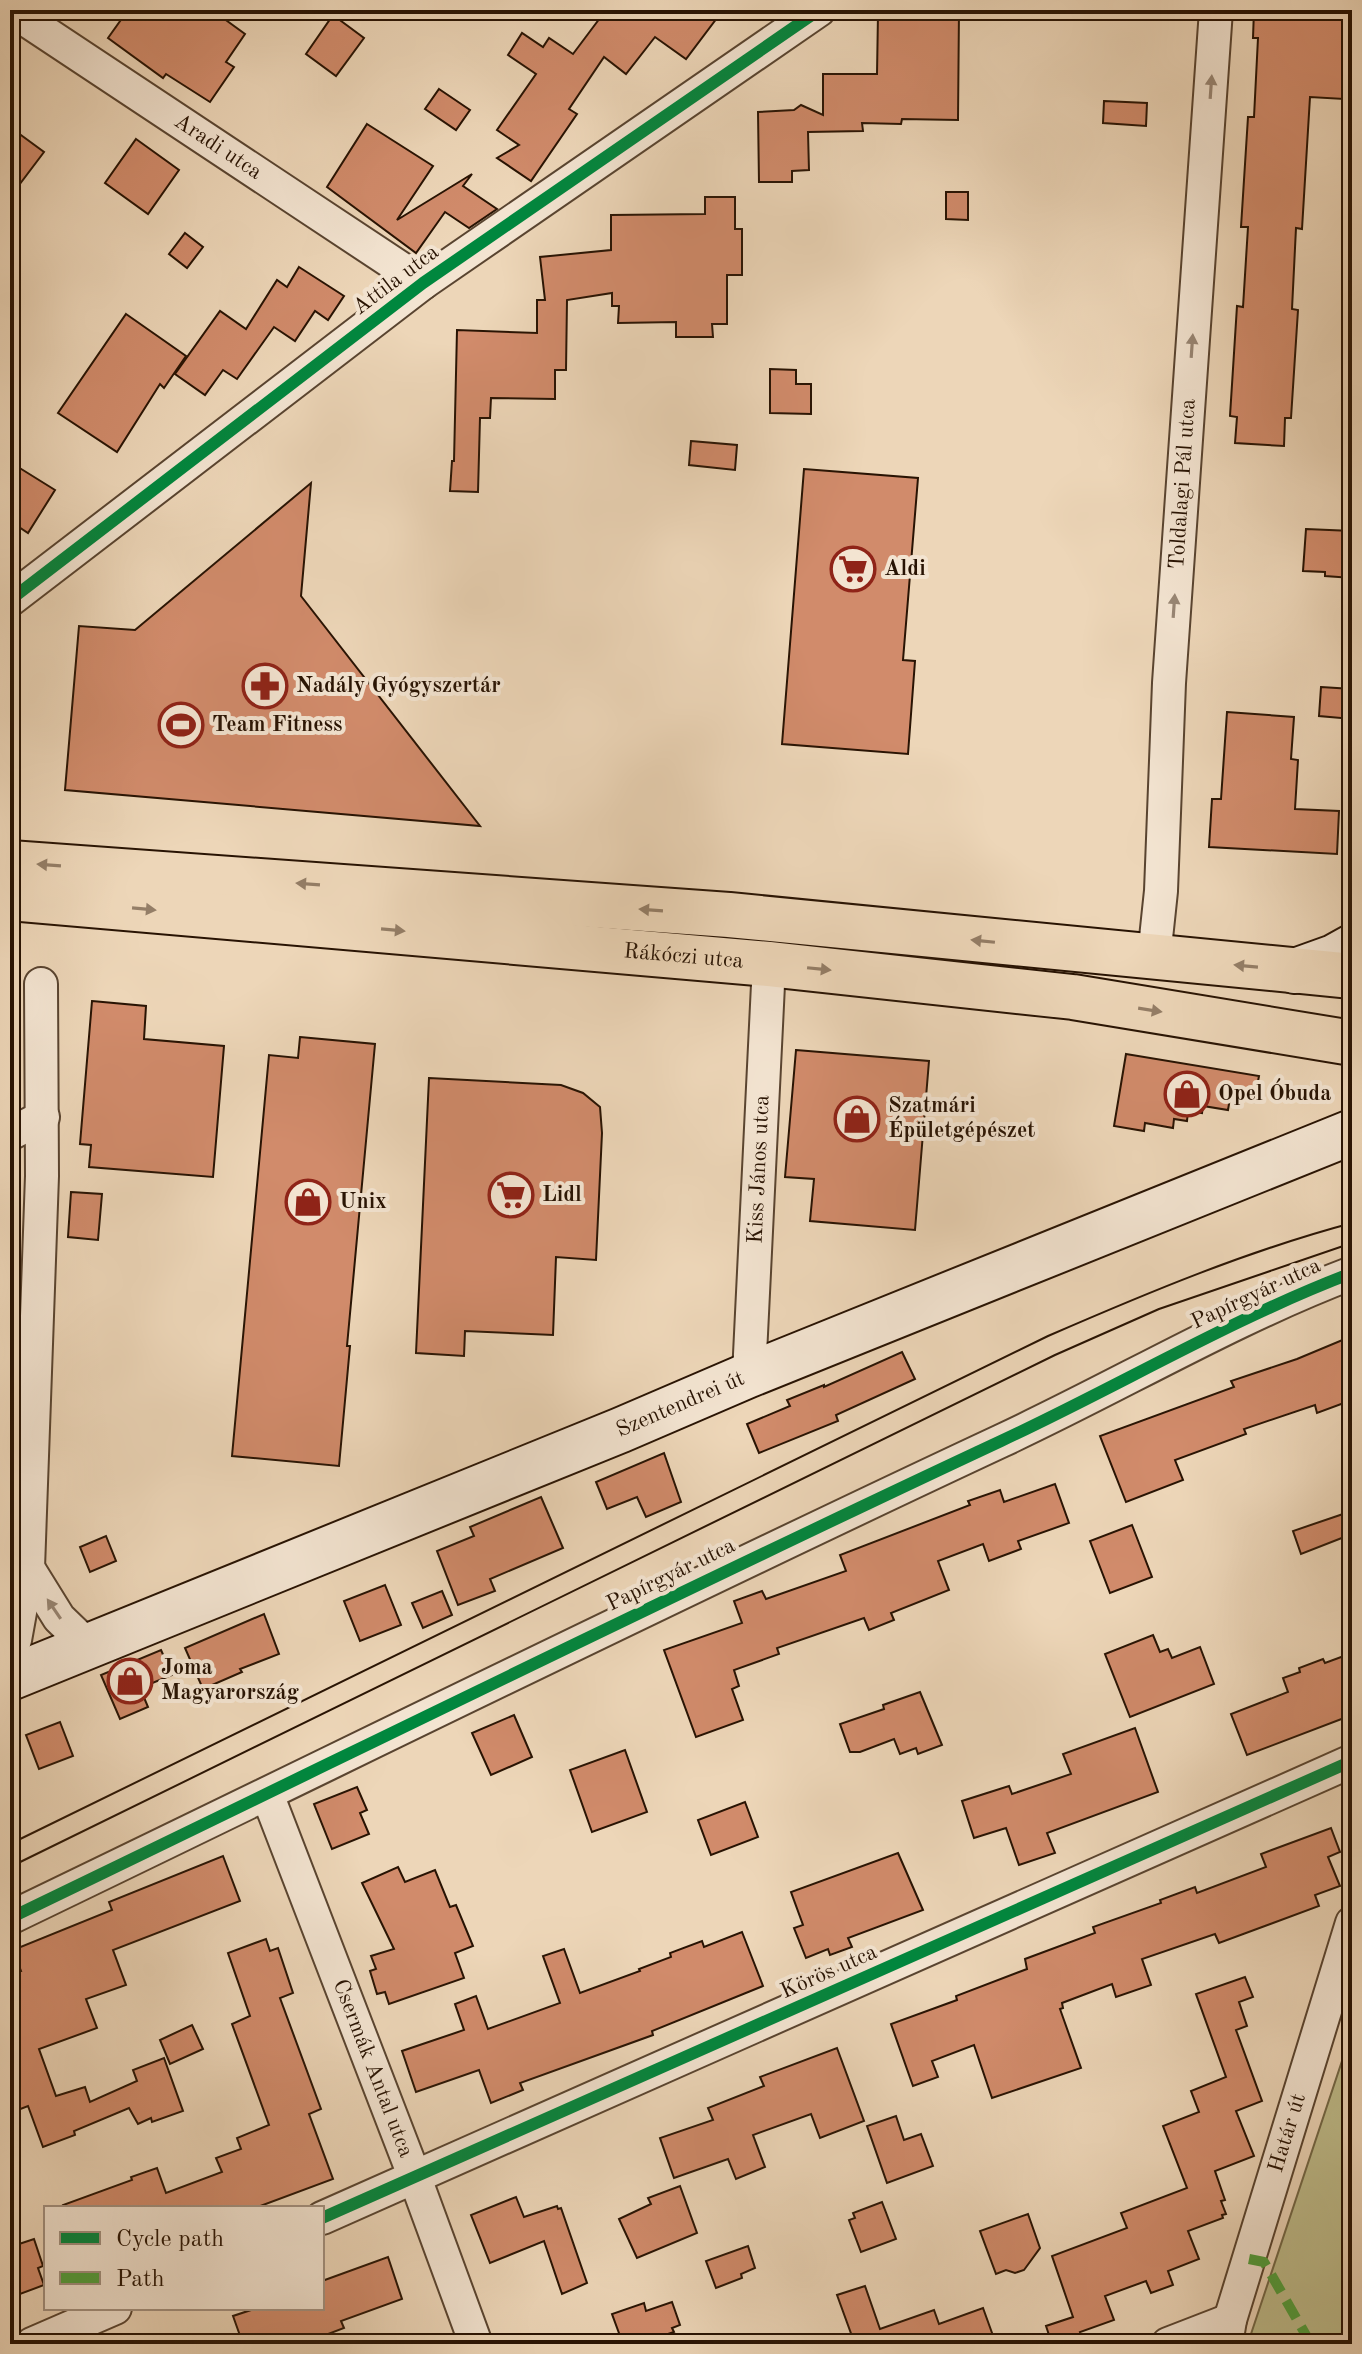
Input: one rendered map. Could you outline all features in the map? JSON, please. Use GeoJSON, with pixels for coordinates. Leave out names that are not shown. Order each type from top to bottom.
{"type":"FeatureCollection","features":[{"type":"Feature","properties":{"kind":"main road","name":"Rákóczi utca"},"geometry":{"type":"LineString","coordinates":[[10,863],[729,915],[1352,976]]}},
{"type":"Feature","properties":{"kind":"main road","name":"Rákóczi utca"},"geometry":{"type":"LineString","coordinates":[[10,898],[769,964],[1073,997],[1352,1043]]}},
{"type":"Feature","properties":{"kind":"main road"},"geometry":{"type":"LineString","coordinates":[[1295,971],[1352,947]]}},
{"type":"Feature","properties":{"kind":"main road","name":"Szentendrei út"},"geometry":{"type":"LineString","coordinates":[[10,1678],[1352,1132]]}},
{"type":"Feature","properties":{"kind":"street","name":"Aradi utca"},"geometry":{"type":"LineString","coordinates":[[11,10],[423,283]]}},
{"type":"Feature","properties":{"kind":"street","name":"Attila utca"},"geometry":{"type":"LineString","coordinates":[[10,600],[423,283],[819,10]]}},
{"type":"Feature","properties":{"kind":"street","name":"Toldalagi Pál utca"},"geometry":{"type":"LineString","coordinates":[[1154,957],[1161,891],[1169,683],[1216,10]]}},
{"type":"Feature","properties":{"kind":"street","name":"Kiss János utca"},"geometry":{"type":"LineString","coordinates":[[749,1375],[769,964]]}},
{"type":"Feature","properties":{"kind":"street"},"geometry":{"type":"LineString","coordinates":[[10,1651],[15,1640],[28,1568],[43,1117],[41,984]]}},
{"type":"Feature","properties":{"kind":"street"},"geometry":{"type":"LineString","coordinates":[[10,1134],[43,1117]]}},
{"type":"Feature","properties":{"kind":"street","name":"Papírgyár utca"},"geometry":{"type":"LineString","coordinates":[[10,1918],[777,1545],[1063,1412],[1231,1325],[1352,1273]]}},
{"type":"Feature","properties":{"kind":"street"},"geometry":{"type":"LineString","coordinates":[[28,1568],[59,1618],[87,1645]]}},
{"type":"Feature","properties":{"kind":"street","name":"Körös utca"},"geometry":{"type":"LineString","coordinates":[[324,2217],[1352,1761]]}},
{"type":"Feature","properties":{"kind":"street","name":"Csermák Antal utca"},"geometry":{"type":"LineString","coordinates":[[267,1794],[476,2344]]}},
{"type":"Feature","properties":{"kind":"street","name":"Határ út"},"geometry":{"type":"LineString","coordinates":[[1228,2332],[1352,1923]]}},
{"type":"Feature","properties":{"kind":"street"},"geometry":{"type":"LineString","coordinates":[[32,2344],[110,2310]]}},
{"type":"Feature","properties":{"kind":"street"},"geometry":{"type":"LineString","coordinates":[[1168,2344],[1228,2332]]}},
{"type":"Feature","properties":{"kind":"shaded area"},"geometry":{"type":"Polygon","coordinates":[[[1352,2031],[1352,2344],[1248,2344],[1250,2337],[1352,2031]]]}},
{"type":"Feature","properties":{"kind":"building"},"geometry":{"type":"Polygon","coordinates":[[[128,10],[212,10],[245,34],[226,62],[234,67],[210,102],[166,74],[163,78],[108,38],[128,10]]]}},
{"type":"Feature","properties":{"kind":"building"},"geometry":{"type":"Polygon","coordinates":[[[606,10],[723,10],[686,59],[655,37],[626,74],[604,57],[569,109],[577,114],[531,181],[497,158],[519,145],[497,130],[536,74],[508,55],[522,33],[543,47],[549,38],[573,54],[606,10]]]}},
{"type":"Feature","properties":{"kind":"building"},"geometry":{"type":"Polygon","coordinates":[[[931,10],[959,10],[958,120],[902,119],[901,124],[862,123],[863,131],[808,132],[809,170],[792,171],[792,182],[759,182],[758,112],[794,110],[801,105],[823,115],[823,74],[877,74],[878,14],[931,15],[931,10]]]}},
{"type":"Feature","properties":{"kind":"building"},"geometry":{"type":"Polygon","coordinates":[[[1254,10],[1352,10],[1352,81],[1345,80],[1344,99],[1310,97],[1302,229],[1296,228],[1292,309],[1298,310],[1291,418],[1285,418],[1284,446],[1235,443],[1237,417],[1230,416],[1237,306],[1243,307],[1248,227],[1241,227],[1248,117],[1254,117],[1258,38],[1253,38],[1254,10]]]}},
{"type":"Feature","properties":{"kind":"building"},"geometry":{"type":"Polygon","coordinates":[[[333,15],[364,38],[336,76],[306,54],[333,15]]]}},
{"type":"Feature","properties":{"kind":"building"},"geometry":{"type":"Polygon","coordinates":[[[439,89],[470,110],[456,130],[425,109],[439,89]]]}},
{"type":"Feature","properties":{"kind":"building"},"geometry":{"type":"Polygon","coordinates":[[[1104,101],[1147,103],[1146,126],[1103,123],[1104,101]]]}},
{"type":"Feature","properties":{"kind":"building"},"geometry":{"type":"Polygon","coordinates":[[[367,124],[433,166],[397,220],[472,174],[463,186],[497,209],[469,228],[445,212],[416,253],[327,187],[367,124]]]}},
{"type":"Feature","properties":{"kind":"building"},"geometry":{"type":"Polygon","coordinates":[[[10,127],[44,152],[10,197],[10,127]]]}},
{"type":"Feature","properties":{"kind":"building"},"geometry":{"type":"Polygon","coordinates":[[[136,139],[179,170],[148,214],[105,183],[136,139]]]}},
{"type":"Feature","properties":{"kind":"building"},"geometry":{"type":"Polygon","coordinates":[[[946,192],[968,192],[968,220],[946,219],[946,192]]]}},
{"type":"Feature","properties":{"kind":"building"},"geometry":{"type":"Polygon","coordinates":[[[705,197],[735,197],[735,229],[742,229],[742,275],[727,275],[727,324],[712,324],[713,337],[676,337],[676,322],[618,323],[619,306],[612,306],[612,293],[567,300],[566,370],[555,370],[555,399],[491,398],[490,418],[480,418],[478,492],[450,491],[454,461],[457,330],[537,333],[537,300],[545,300],[540,257],[611,250],[611,215],[705,214],[705,197]]]}},
{"type":"Feature","properties":{"kind":"building"},"geometry":{"type":"Polygon","coordinates":[[[185,233],[203,247],[187,268],[169,254],[185,233]]]}},
{"type":"Feature","properties":{"kind":"building"},"geometry":{"type":"Polygon","coordinates":[[[299,267],[344,296],[328,320],[315,311],[295,341],[274,327],[237,379],[223,370],[205,395],[175,374],[220,311],[246,329],[277,280],[287,287],[299,267]]]}},
{"type":"Feature","properties":{"kind":"building"},"geometry":{"type":"Polygon","coordinates":[[[126,314],[186,356],[164,388],[160,384],[117,452],[58,413],[126,314]]]}},
{"type":"Feature","properties":{"kind":"building"},"geometry":{"type":"Polygon","coordinates":[[[770,369],[796,370],[796,384],[811,384],[811,414],[770,413],[770,369]]]}},
{"type":"Feature","properties":{"kind":"building"},"geometry":{"type":"Polygon","coordinates":[[[691,441],[737,445],[735,470],[689,465],[691,441]]]}},
{"type":"Feature","properties":{"kind":"building"},"geometry":{"type":"Polygon","coordinates":[[[10,462],[55,490],[28,533],[10,521],[10,462]]]}},
{"type":"Feature","properties":{"kind":"building","name":"Aldi"},"geometry":{"type":"Polygon","coordinates":[[[804,469],[918,478],[903,660],[915,661],[908,754],[782,744],[804,469]]]}},
{"type":"Feature","properties":{"kind":"building"},"geometry":{"type":"Polygon","coordinates":[[[311,483],[301,596],[480,826],[65,790],[79,626],[135,630],[311,483]]]}},
{"type":"Feature","properties":{"kind":"building"},"geometry":{"type":"Polygon","coordinates":[[[1306,529],[1352,531],[1352,578],[1303,571],[1306,529]]]}},
{"type":"Feature","properties":{"kind":"building"},"geometry":{"type":"Polygon","coordinates":[[[1321,687],[1352,689],[1352,719],[1319,716],[1321,687]]]}},
{"type":"Feature","properties":{"kind":"building"},"geometry":{"type":"Polygon","coordinates":[[[1227,712],[1294,717],[1291,759],[1298,760],[1295,809],[1339,811],[1337,854],[1209,847],[1212,799],[1221,799],[1227,712]]]}},
{"type":"Feature","properties":{"kind":"building"},"geometry":{"type":"Polygon","coordinates":[[[92,1001],[146,1006],[144,1039],[224,1046],[213,1177],[89,1167],[91,1145],[80,1144],[92,1001]]]}},
{"type":"Feature","properties":{"kind":"building","name":"Unix"},"geometry":{"type":"Polygon","coordinates":[[[300,1037],[375,1044],[339,1466],[232,1456],[269,1055],[298,1058],[300,1037]]]}},
{"type":"Feature","properties":{"kind":"building","name":"Szatmári Épületgépészet"},"geometry":{"type":"Polygon","coordinates":[[[796,1050],[929,1061],[915,1230],[810,1221],[814,1179],[785,1177],[796,1050]]]}},
{"type":"Feature","properties":{"kind":"building","name":"Opel Óbuda"},"geometry":{"type":"Polygon","coordinates":[[[1126,1054],[1259,1076],[1254,1102],[1230,1098],[1228,1110],[1203,1106],[1202,1113],[1188,1111],[1187,1121],[1174,1119],[1173,1128],[1145,1123],[1144,1131],[1114,1126],[1126,1054]]]}},
{"type":"Feature","properties":{"kind":"building","name":"Lidl"},"geometry":{"type":"Polygon","coordinates":[[[429,1078],[561,1085],[583,1093],[600,1107],[602,1133],[596,1260],[556,1257],[553,1335],[465,1331],[464,1356],[416,1353],[429,1078]]]}},
{"type":"Feature","properties":{"kind":"building"},"geometry":{"type":"Polygon","coordinates":[[[71,1192],[102,1194],[98,1240],[68,1237],[71,1192]]]}},
{"type":"Feature","properties":{"kind":"building"},"geometry":{"type":"Polygon","coordinates":[[[1352,1336],[1352,1400],[1317,1413],[1315,1405],[1244,1429],[1246,1434],[1175,1460],[1183,1480],[1126,1502],[1100,1436],[1234,1387],[1231,1381],[1352,1336]]]}},
{"type":"Feature","properties":{"kind":"building"},"geometry":{"type":"Polygon","coordinates":[[[902,1352],[915,1379],[836,1415],[838,1421],[759,1453],[747,1424],[790,1406],[787,1400],[902,1352]]]}},
{"type":"Feature","properties":{"kind":"building"},"geometry":{"type":"Polygon","coordinates":[[[664,1453],[681,1502],[646,1517],[637,1497],[607,1509],[596,1482],[664,1453]]]}},
{"type":"Feature","properties":{"kind":"building"},"geometry":{"type":"Polygon","coordinates":[[[1055,1484],[1069,1523],[1018,1541],[1021,1549],[989,1561],[983,1544],[938,1561],[949,1590],[891,1613],[894,1620],[869,1630],[864,1618],[777,1648],[779,1654],[734,1670],[739,1686],[732,1689],[743,1720],[696,1737],[664,1650],[742,1623],[734,1601],[762,1591],[766,1599],[846,1571],[840,1555],[970,1505],[968,1501],[1000,1490],[1004,1502],[1055,1484]]]}},
{"type":"Feature","properties":{"kind":"building"},"geometry":{"type":"Polygon","coordinates":[[[541,1497],[563,1548],[490,1579],[495,1591],[458,1605],[437,1551],[474,1536],[470,1527],[541,1497]]]}},
{"type":"Feature","properties":{"kind":"building"},"geometry":{"type":"Polygon","coordinates":[[[1352,1511],[1352,1534],[1301,1554],[1293,1531],[1352,1511]]]}},
{"type":"Feature","properties":{"kind":"building"},"geometry":{"type":"Polygon","coordinates":[[[1132,1525],[1152,1577],[1110,1593],[1090,1541],[1132,1525]]]}},
{"type":"Feature","properties":{"kind":"building"},"geometry":{"type":"Polygon","coordinates":[[[106,1536],[116,1561],[90,1572],[80,1547],[106,1536]]]}},
{"type":"Feature","properties":{"kind":"building"},"geometry":{"type":"Polygon","coordinates":[[[385,1585],[401,1625],[360,1641],[344,1601],[385,1585]]]}},
{"type":"Feature","properties":{"kind":"building"},"geometry":{"type":"Polygon","coordinates":[[[442,1591],[452,1615],[423,1628],[412,1603],[442,1591]]]}},
{"type":"Feature","properties":{"kind":"building"},"geometry":{"type":"Polygon","coordinates":[[[264,1614],[279,1654],[240,1669],[242,1672],[203,1689],[185,1648],[264,1614]]]}},
{"type":"Feature","properties":{"kind":"building"},"geometry":{"type":"Polygon","coordinates":[[[1153,1635],[1160,1652],[1168,1649],[1172,1658],[1200,1647],[1214,1684],[1130,1717],[1105,1654],[1153,1635]]]}},
{"type":"Feature","properties":{"kind":"building","name":"Joma Magyarország"},"geometry":{"type":"Polygon","coordinates":[[[161,1650],[172,1675],[140,1688],[148,1707],[120,1719],[101,1675],[161,1650]]]}},
{"type":"Feature","properties":{"kind":"building"},"geometry":{"type":"Polygon","coordinates":[[[1352,1653],[1352,1715],[1247,1755],[1231,1714],[1288,1692],[1283,1678],[1300,1672],[1299,1668],[1352,1653]]]}},
{"type":"Feature","properties":{"kind":"building"},"geometry":{"type":"Polygon","coordinates":[[[920,1692],[942,1745],[918,1754],[916,1748],[900,1754],[894,1739],[860,1752],[850,1752],[840,1724],[884,1709],[883,1705],[920,1692]]]}},
{"type":"Feature","properties":{"kind":"building"},"geometry":{"type":"Polygon","coordinates":[[[514,1715],[532,1757],[491,1775],[472,1733],[514,1715]]]}},
{"type":"Feature","properties":{"kind":"building"},"geometry":{"type":"Polygon","coordinates":[[[60,1722],[73,1756],[39,1769],[26,1735],[60,1722]]]}},
{"type":"Feature","properties":{"kind":"building"},"geometry":{"type":"Polygon","coordinates":[[[1135,1728],[1158,1792],[1047,1833],[1055,1853],[1019,1865],[1006,1828],[974,1838],[962,1801],[1009,1786],[1012,1794],[1071,1774],[1063,1754],[1135,1728]]]}},
{"type":"Feature","properties":{"kind":"building"},"geometry":{"type":"Polygon","coordinates":[[[625,1750],[647,1812],[592,1832],[570,1770],[625,1750]]]}},
{"type":"Feature","properties":{"kind":"building"},"geometry":{"type":"Polygon","coordinates":[[[357,1787],[367,1810],[360,1813],[369,1834],[332,1849],[314,1804],[357,1787]]]}},
{"type":"Feature","properties":{"kind":"building"},"geometry":{"type":"Polygon","coordinates":[[[745,1802],[758,1837],[711,1855],[698,1820],[745,1802]]]}},
{"type":"Feature","properties":{"kind":"building"},"geometry":{"type":"Polygon","coordinates":[[[1331,1828],[1340,1852],[1328,1857],[1340,1886],[1315,1895],[1319,1906],[1219,1943],[1215,1934],[1142,1959],[1151,1985],[1116,1997],[1112,1984],[1062,2003],[1063,2008],[1060,2009],[1081,2068],[992,2098],[974,2045],[932,2061],[938,2077],[913,2086],[891,2024],[957,2000],[956,1996],[1027,1969],[1025,1959],[1095,1933],[1093,1927],[1161,1903],[1160,1900],[1195,1887],[1197,1893],[1266,1867],[1261,1854],[1331,1828]]]}},
{"type":"Feature","properties":{"kind":"building"},"geometry":{"type":"Polygon","coordinates":[[[898,1853],[923,1910],[848,1938],[852,1947],[830,1955],[828,1949],[806,1958],[794,1928],[803,1925],[791,1892],[898,1853]]]}},
{"type":"Feature","properties":{"kind":"building"},"geometry":{"type":"Polygon","coordinates":[[[223,1856],[240,1901],[113,1950],[126,1985],[86,1999],[97,2028],[39,2049],[56,2096],[85,2087],[90,2102],[137,2081],[133,2070],[164,2058],[183,2111],[138,2124],[129,2108],[43,2147],[28,2106],[10,2113],[10,1973],[21,1971],[13,1950],[112,1910],[109,1902],[223,1856]]]}},
{"type":"Feature","properties":{"kind":"building"},"geometry":{"type":"Polygon","coordinates":[[[398,1867],[405,1882],[435,1870],[450,1907],[456,1905],[473,1946],[455,1953],[464,1978],[389,2004],[385,1992],[377,1994],[370,1971],[376,1969],[371,1956],[394,1949],[362,1883],[398,1867]]]}},
{"type":"Feature","properties":{"kind":"building"},"geometry":{"type":"Polygon","coordinates":[[[742,1932],[763,1986],[652,2031],[653,2035],[520,2083],[523,2090],[491,2103],[479,2070],[416,2092],[402,2051],[464,2030],[455,2004],[476,1996],[488,2029],[560,2003],[543,1956],[564,1949],[580,1993],[640,1971],[671,1957],[670,1953],[702,1941],[704,1947],[742,1932]]]}},
{"type":"Feature","properties":{"kind":"building"},"geometry":{"type":"Polygon","coordinates":[[[266,1939],[270,1951],[278,1948],[293,1993],[280,1998],[321,2109],[309,2114],[333,2179],[260,2206],[63,2206],[157,2168],[166,2193],[222,2172],[216,2158],[241,2149],[237,2138],[269,2125],[232,2024],[250,2016],[228,1953],[266,1939]]]}},
{"type":"Feature","properties":{"kind":"building"},"geometry":{"type":"Polygon","coordinates":[[[1245,1977],[1253,1997],[1239,2002],[1247,2026],[1236,2030],[1262,2101],[1236,2111],[1254,2156],[1215,2171],[1225,2200],[1221,2201],[1226,2214],[1222,2215],[1223,2218],[1188,2231],[1199,2259],[1168,2271],[1173,2285],[1151,2293],[1146,2281],[1105,2296],[1114,2320],[1080,2332],[1085,2344],[1052,2344],[1046,2326],[1073,2317],[1052,2256],[1127,2228],[1121,2213],[1187,2188],[1163,2126],[1199,2112],[1191,2091],[1226,2077],[1196,1994],[1245,1977]]]}},
{"type":"Feature","properties":{"kind":"building"},"geometry":{"type":"Polygon","coordinates":[[[192,2025],[203,2049],[170,2064],[160,2040],[192,2025]]]}},
{"type":"Feature","properties":{"kind":"building"},"geometry":{"type":"Polygon","coordinates":[[[837,2048],[864,2121],[820,2138],[811,2114],[753,2135],[765,2167],[736,2179],[728,2159],[674,2178],[660,2138],[713,2120],[708,2108],[764,2086],[760,2077],[837,2048]]]}},
{"type":"Feature","properties":{"kind":"building"},"geometry":{"type":"Polygon","coordinates":[[[896,2116],[904,2140],[921,2134],[933,2166],[887,2183],[867,2126],[896,2116]]]}},
{"type":"Feature","properties":{"kind":"building"},"geometry":{"type":"Polygon","coordinates":[[[680,2186],[697,2233],[637,2258],[619,2219],[651,2204],[648,2198],[680,2186]]]}},
{"type":"Feature","properties":{"kind":"building"},"geometry":{"type":"Polygon","coordinates":[[[516,2197],[524,2217],[557,2206],[561,2208],[587,2283],[562,2294],[544,2241],[490,2263],[471,2215],[516,2197]]]}},
{"type":"Feature","properties":{"kind":"building"},"geometry":{"type":"Polygon","coordinates":[[[882,2202],[896,2239],[861,2252],[849,2220],[855,2218],[853,2213],[882,2202]]]}},
{"type":"Feature","properties":{"kind":"building"},"geometry":{"type":"Polygon","coordinates":[[[1028,2214],[1040,2248],[1024,2270],[1015,2273],[1006,2270],[996,2274],[980,2231],[1028,2214]]]}},
{"type":"Feature","properties":{"kind":"building"},"geometry":{"type":"Polygon","coordinates":[[[34,2239],[43,2266],[38,2268],[44,2285],[20,2294],[10,2265],[10,2247],[34,2239]]]}},
{"type":"Feature","properties":{"kind":"building"},"geometry":{"type":"Polygon","coordinates":[[[748,2246],[755,2268],[741,2274],[742,2278],[716,2288],[706,2261],[748,2246]]]}},
{"type":"Feature","properties":{"kind":"building"},"geometry":{"type":"Polygon","coordinates":[[[388,2257],[402,2299],[341,2321],[344,2328],[302,2344],[243,2344],[233,2316],[251,2310],[324,2310],[324,2280],[388,2257]]]}},
{"type":"Feature","properties":{"kind":"building"},"geometry":{"type":"Polygon","coordinates":[[[865,2286],[880,2329],[934,2310],[939,2324],[983,2308],[996,2344],[848,2344],[847,2341],[853,2339],[837,2295],[865,2286]]]}},
{"type":"Feature","properties":{"kind":"building"},"geometry":{"type":"Polygon","coordinates":[[[672,2302],[680,2325],[672,2328],[674,2332],[638,2344],[623,2344],[612,2314],[644,2303],[646,2311],[672,2302]]]}},
{"type":"Feature","properties":{"kind":"tram line"},"geometry":{"type":"LineString","coordinates":[[10,1844],[1048,1336],[1236,1260],[1352,1223]]}},
{"type":"Feature","properties":{"kind":"tram line"},"geometry":{"type":"LineString","coordinates":[[10,1867],[1055,1355],[1159,1309],[1352,1243]]}},
{"type":"Feature","properties":{"kind":"marked path"},"geometry":{"type":"LineString","coordinates":[[1249,2259],[1264,2262],[1311,2344]]}},
{"type":"Feature","properties":{"kind":"cycle path"},"geometry":{"type":"LineString","coordinates":[[10,600],[423,283],[819,10]]}},
{"type":"Feature","properties":{"kind":"cycle path"},"geometry":{"type":"LineString","coordinates":[[10,1918],[1045,1420],[1219,1332],[1352,1273]]}},
{"type":"Feature","properties":{"kind":"cycle path"},"geometry":{"type":"LineString","coordinates":[[324,2217],[1352,1761]]}},
{"type":"Feature","properties":{"kind":"place","name":"Aldi"},"geometry":{"type":"Point","coordinates":[853,569]}},
{"type":"Feature","properties":{"kind":"place","name":"Nadály Gyógyszertár"},"geometry":{"type":"Point","coordinates":[265,686]}},
{"type":"Feature","properties":{"kind":"place","name":"Team Fitness"},"geometry":{"type":"Point","coordinates":[181,725]}},
{"type":"Feature","properties":{"kind":"place","name":"Opel Óbuda"},"geometry":{"type":"Point","coordinates":[1187,1094]}},
{"type":"Feature","properties":{"kind":"place","name":"Szatmári Épületgépészet"},"geometry":{"type":"Point","coordinates":[857,1119]}},
{"type":"Feature","properties":{"kind":"place","name":"Lidl"},"geometry":{"type":"Point","coordinates":[511,1195]}},
{"type":"Feature","properties":{"kind":"place","name":"Unix"},"geometry":{"type":"Point","coordinates":[308,1202]}},
{"type":"Feature","properties":{"kind":"place","name":"Joma Magyarország"},"geometry":{"type":"Point","coordinates":[130,1681]}}]}
